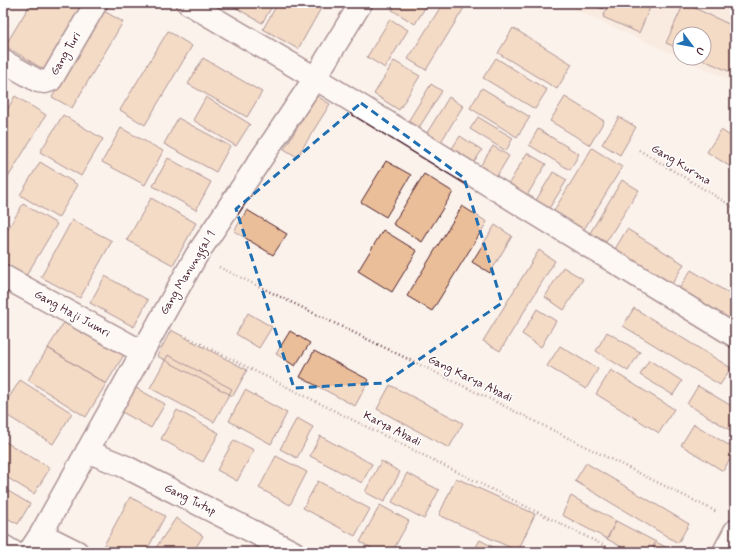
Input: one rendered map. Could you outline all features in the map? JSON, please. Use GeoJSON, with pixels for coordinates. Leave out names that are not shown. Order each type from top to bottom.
{"type":"FeatureCollection","features":[{"type":"Feature","properties":{"kind":"street","name":"Gang Turi"},"geometry":{"type":"LineString","coordinates":[[3,61],[38,81],[45,82],[51,80],[96,3]]}},
{"type":"Feature","properties":{"kind":"street"},"geometry":{"type":"LineString","coordinates":[[188,3],[315,78],[735,336]]}},
{"type":"Feature","properties":{"kind":"street","name":"Gang Manunggal 1"},"geometry":{"type":"LineString","coordinates":[[29,552],[41,534],[196,256],[315,78],[361,3]]}},
{"type":"Feature","properties":{"kind":"street","name":"Gang Haji Jumri"},"geometry":{"type":"LineString","coordinates":[[3,276],[142,352]]}},
{"type":"Feature","properties":{"kind":"street","name":"Gang Tutup"},"geometry":{"type":"LineString","coordinates":[[87,452],[126,468],[292,552]]}},
{"type":"Feature","properties":{"kind":"street"},"geometry":{"type":"LineString","coordinates":[[41,534],[77,552]]}},
{"type":"Feature","properties":{"kind":"street"},"geometry":{"type":"LineString","coordinates":[[3,546],[13,552]]}},
{"type":"Feature","properties":{"kind":"path","name":"Gang Kurma"},"geometry":{"type":"LineString","coordinates":[[639,150],[735,208]]}},
{"type":"Feature","properties":{"kind":"path","name":"Gang Karya Abadi"},"geometry":{"type":"LineString","coordinates":[[196,256],[486,397],[721,514]]}},
{"type":"Feature","properties":{"kind":"path","name":"Karya Abadi"},"geometry":{"type":"LineString","coordinates":[[159,323],[617,552]]}},
{"type":"Feature","properties":{"kind":"highlighted area"},"geometry":{"type":"Polygon","coordinates":[[[361,103],[464,178],[502,303],[384,383],[294,388],[236,209],[361,103]]]}},
{"type":"Feature","properties":{"kind":"shaded area"},"geometry":{"type":"Polygon","coordinates":[[[560,3],[735,3],[735,82],[700,66],[712,66],[712,26],[672,26],[672,53],[560,3]]]}},
{"type":"Feature","properties":{"kind":"building"},"geometry":{"type":"Polygon","coordinates":[[[31,3],[89,3],[48,72],[5,46],[31,3]]]}},
{"type":"Feature","properties":{"kind":"building"},"geometry":{"type":"Polygon","coordinates":[[[232,3],[274,3],[262,23],[231,5],[232,3]]]}},
{"type":"Feature","properties":{"kind":"building"},"geometry":{"type":"Polygon","coordinates":[[[278,3],[324,3],[298,49],[263,29],[278,3]]]}},
{"type":"Feature","properties":{"kind":"building"},"geometry":{"type":"Polygon","coordinates":[[[396,3],[428,3],[415,24],[392,10],[396,3]]]}},
{"type":"Feature","properties":{"kind":"building"},"geometry":{"type":"Polygon","coordinates":[[[443,3],[467,3],[426,70],[408,59],[443,3]]]}},
{"type":"Feature","properties":{"kind":"building"},"geometry":{"type":"Polygon","coordinates":[[[587,3],[605,3],[603,9],[587,3]]]}},
{"type":"Feature","properties":{"kind":"building"},"geometry":{"type":"Polygon","coordinates":[[[609,3],[652,3],[639,33],[603,17],[609,3]]]}},
{"type":"Feature","properties":{"kind":"building"},"geometry":{"type":"Polygon","coordinates":[[[684,3],[735,27],[735,74],[712,64],[712,26],[674,26],[684,3]]]}},
{"type":"Feature","properties":{"kind":"building"},"geometry":{"type":"Polygon","coordinates":[[[104,11],[123,22],[72,108],[52,97],[104,11]]]}},
{"type":"Feature","properties":{"kind":"building"},"geometry":{"type":"Polygon","coordinates":[[[390,19],[408,30],[385,68],[367,57],[390,19]]]}},
{"type":"Feature","properties":{"kind":"building"},"geometry":{"type":"Polygon","coordinates":[[[513,28],[572,64],[557,89],[498,53],[513,28]]]}},
{"type":"Feature","properties":{"kind":"building"},"geometry":{"type":"Polygon","coordinates":[[[672,30],[672,46],[666,43],[672,30]]]}},
{"type":"Feature","properties":{"kind":"building"},"geometry":{"type":"Polygon","coordinates":[[[168,31],[192,46],[145,125],[120,110],[168,31]]]}},
{"type":"Feature","properties":{"kind":"building"},"geometry":{"type":"Polygon","coordinates":[[[203,58],[262,92],[247,117],[188,84],[203,58]]]}},
{"type":"Feature","properties":{"kind":"building"},"geometry":{"type":"Polygon","coordinates":[[[496,58],[547,90],[535,109],[483,78],[496,58]]]}},
{"type":"Feature","properties":{"kind":"building"},"geometry":{"type":"Polygon","coordinates":[[[394,61],[420,76],[399,110],[374,94],[394,61]]]}},
{"type":"Feature","properties":{"kind":"building"},"geometry":{"type":"Polygon","coordinates":[[[431,84],[442,91],[415,134],[404,128],[431,84]]]}},
{"type":"Feature","properties":{"kind":"building"},"geometry":{"type":"Polygon","coordinates":[[[482,88],[530,117],[517,137],[470,108],[482,88]]]}},
{"type":"Feature","properties":{"kind":"building"},"geometry":{"type":"Polygon","coordinates":[[[15,96],[46,115],[7,179],[3,177],[3,117],[15,96]]]}},
{"type":"Feature","properties":{"kind":"building"},"geometry":{"type":"Polygon","coordinates":[[[317,96],[330,104],[297,157],[284,149],[317,96]]]}},
{"type":"Feature","properties":{"kind":"building"},"geometry":{"type":"Polygon","coordinates":[[[206,97],[250,124],[236,146],[193,120],[206,97]]]}},
{"type":"Feature","properties":{"kind":"building"},"geometry":{"type":"Polygon","coordinates":[[[449,97],[463,106],[436,150],[422,141],[449,97]]]}},
{"type":"Feature","properties":{"kind":"building"},"geometry":{"type":"Polygon","coordinates":[[[565,97],[604,121],[590,145],[550,121],[565,97]]]}},
{"type":"Feature","properties":{"kind":"building"},"geometry":{"type":"Polygon","coordinates":[[[63,115],[103,139],[81,176],[40,152],[63,115]]]}},
{"type":"Feature","properties":{"kind":"building"},"geometry":{"type":"Polygon","coordinates":[[[478,117],[513,138],[506,151],[470,129],[478,117]]]}},
{"type":"Feature","properties":{"kind":"building"},"geometry":{"type":"Polygon","coordinates":[[[619,117],[636,127],[620,155],[602,144],[619,117]]]}},
{"type":"Feature","properties":{"kind":"building"},"geometry":{"type":"Polygon","coordinates":[[[178,118],[230,146],[216,172],[164,144],[178,118]]]}},
{"type":"Feature","properties":{"kind":"building"},"geometry":{"type":"Polygon","coordinates":[[[121,128],[163,151],[145,185],[102,162],[121,128]]]}},
{"type":"Feature","properties":{"kind":"building"},"geometry":{"type":"Polygon","coordinates":[[[538,129],[579,154],[570,170],[529,145],[538,129]]]}},
{"type":"Feature","properties":{"kind":"building"},"geometry":{"type":"Polygon","coordinates":[[[721,130],[735,139],[734,169],[707,152],[721,130]]]}},
{"type":"Feature","properties":{"kind":"building"},"geometry":{"type":"Polygon","coordinates":[[[460,136],[482,150],[469,170],[447,156],[460,136]]]}},
{"type":"Feature","properties":{"kind":"building"},"geometry":{"type":"Polygon","coordinates":[[[493,146],[509,156],[492,184],[475,174],[493,146]]]}},
{"type":"Feature","properties":{"kind":"building"},"geometry":{"type":"Polygon","coordinates":[[[592,148],[622,167],[580,236],[550,217],[592,148]]]}},
{"type":"Feature","properties":{"kind":"building"},"geometry":{"type":"Polygon","coordinates":[[[527,153],[546,164],[523,202],[505,190],[527,153]]]}},
{"type":"Feature","properties":{"kind":"building"},"geometry":{"type":"Polygon","coordinates":[[[168,158],[211,182],[196,210],[153,186],[168,158]]]}},
{"type":"Feature","properties":{"kind":"building"},"geometry":{"type":"Polygon","coordinates":[[[386,161],[411,175],[386,217],[361,202],[386,161]]]}},
{"type":"Feature","properties":{"kind":"building"},"geometry":{"type":"Polygon","coordinates":[[[40,162],[78,185],[58,218],[20,195],[40,162]]]}},
{"type":"Feature","properties":{"kind":"building"},"geometry":{"type":"Polygon","coordinates":[[[553,172],[567,180],[548,210],[535,202],[553,172]]]}},
{"type":"Feature","properties":{"kind":"building"},"geometry":{"type":"Polygon","coordinates":[[[424,174],[453,192],[422,242],[393,224],[424,174]]]}},
{"type":"Feature","properties":{"kind":"building"},"geometry":{"type":"Polygon","coordinates":[[[622,180],[639,190],[606,242],[590,233],[622,180]]]}},
{"type":"Feature","properties":{"kind":"building"},"geometry":{"type":"Polygon","coordinates":[[[151,198],[196,223],[173,265],[127,240],[151,198]]]}},
{"type":"Feature","properties":{"kind":"building"},"geometry":{"type":"Polygon","coordinates":[[[23,204],[57,224],[26,276],[3,262],[3,237],[23,204]]]}},
{"type":"Feature","properties":{"kind":"building"},"geometry":{"type":"Polygon","coordinates":[[[462,206],[487,222],[432,311],[407,296],[462,206]]]}},
{"type":"Feature","properties":{"kind":"building"},"geometry":{"type":"Polygon","coordinates":[[[247,210],[287,234],[273,255],[234,231],[247,210]]]}},
{"type":"Feature","properties":{"kind":"building"},"geometry":{"type":"Polygon","coordinates":[[[72,220],[112,241],[80,298],[41,277],[72,220]]]}},
{"type":"Feature","properties":{"kind":"building"},"geometry":{"type":"Polygon","coordinates":[[[495,225],[512,236],[490,273],[472,262],[495,225]]]}},
{"type":"Feature","properties":{"kind":"building"},"geometry":{"type":"Polygon","coordinates":[[[627,229],[684,264],[669,289],[612,254],[627,229]]]}},
{"type":"Feature","properties":{"kind":"building"},"geometry":{"type":"Polygon","coordinates":[[[383,230],[417,251],[392,292],[358,271],[383,230]]]}},
{"type":"Feature","properties":{"kind":"building"},"geometry":{"type":"Polygon","coordinates":[[[539,250],[555,261],[500,351],[483,341],[539,250]]]}},
{"type":"Feature","properties":{"kind":"building"},"geometry":{"type":"Polygon","coordinates":[[[563,267],[583,279],[564,310],[545,297],[563,267]]]}},
{"type":"Feature","properties":{"kind":"building"},"geometry":{"type":"Polygon","coordinates":[[[691,270],[735,297],[735,313],[726,327],[675,295],[691,270]]]}},
{"type":"Feature","properties":{"kind":"building"},"geometry":{"type":"Polygon","coordinates":[[[105,276],[148,300],[134,327],[90,303],[105,276]]]}},
{"type":"Feature","properties":{"kind":"building"},"geometry":{"type":"Polygon","coordinates":[[[634,308],[731,368],[720,385],[623,326],[634,308]]]}},
{"type":"Feature","properties":{"kind":"building"},"geometry":{"type":"Polygon","coordinates":[[[537,309],[556,321],[541,347],[522,334],[537,309]]]}},
{"type":"Feature","properties":{"kind":"building"},"geometry":{"type":"Polygon","coordinates":[[[248,313],[272,327],[259,348],[236,334],[248,313]]]}},
{"type":"Feature","properties":{"kind":"building"},"geometry":{"type":"Polygon","coordinates":[[[66,319],[124,355],[106,384],[48,348],[66,319]]]}},
{"type":"Feature","properties":{"kind":"building"},"geometry":{"type":"Polygon","coordinates":[[[171,330],[247,370],[233,396],[157,356],[171,330]]]}},
{"type":"Feature","properties":{"kind":"building"},"geometry":{"type":"Polygon","coordinates":[[[290,331],[310,343],[295,366],[276,354],[290,331]]]}},
{"type":"Feature","properties":{"kind":"building"},"geometry":{"type":"Polygon","coordinates":[[[607,332],[640,352],[628,371],[596,351],[607,332]]]}},
{"type":"Feature","properties":{"kind":"building"},"geometry":{"type":"Polygon","coordinates":[[[560,346],[598,369],[586,389],[547,366],[560,346]]]}},
{"type":"Feature","properties":{"kind":"building"},"geometry":{"type":"Polygon","coordinates":[[[48,348],[106,384],[86,417],[28,380],[48,348]]]}},
{"type":"Feature","properties":{"kind":"building"},"geometry":{"type":"Polygon","coordinates":[[[314,351],[369,380],[355,406],[300,377],[314,351]]]}},
{"type":"Feature","properties":{"kind":"building"},"geometry":{"type":"Polygon","coordinates":[[[168,355],[232,389],[214,422],[150,388],[168,355]]]}},
{"type":"Feature","properties":{"kind":"building"},"geometry":{"type":"Polygon","coordinates":[[[649,360],[682,381],[673,395],[640,375],[649,360]]]}},
{"type":"Feature","properties":{"kind":"building"},"geometry":{"type":"Polygon","coordinates":[[[611,370],[674,409],[659,433],[596,394],[611,370]]]}},
{"type":"Feature","properties":{"kind":"building"},"geometry":{"type":"Polygon","coordinates":[[[20,380],[72,413],[53,444],[3,413],[3,407],[20,380]]]}},
{"type":"Feature","properties":{"kind":"building"},"geometry":{"type":"Polygon","coordinates":[[[390,385],[463,423],[449,448],[377,409],[390,385]]]}},
{"type":"Feature","properties":{"kind":"building"},"geometry":{"type":"Polygon","coordinates":[[[698,386],[735,408],[735,433],[687,404],[698,386]]]}},
{"type":"Feature","properties":{"kind":"building"},"geometry":{"type":"Polygon","coordinates":[[[136,388],[165,404],[151,428],[122,412],[136,388]]]}},
{"type":"Feature","properties":{"kind":"building"},"geometry":{"type":"Polygon","coordinates":[[[245,390],[287,413],[271,444],[229,421],[245,390]]]}},
{"type":"Feature","properties":{"kind":"building"},"geometry":{"type":"Polygon","coordinates":[[[177,410],[219,433],[203,462],[161,439],[177,410]]]}},
{"type":"Feature","properties":{"kind":"building"},"geometry":{"type":"Polygon","coordinates":[[[297,418],[313,427],[297,458],[280,449],[297,418]]]}},
{"type":"Feature","properties":{"kind":"building"},"geometry":{"type":"Polygon","coordinates":[[[694,424],[735,449],[723,471],[681,445],[694,424]]]}},
{"type":"Feature","properties":{"kind":"building"},"geometry":{"type":"Polygon","coordinates":[[[320,436],[372,464],[362,483],[310,456],[320,436]]]}},
{"type":"Feature","properties":{"kind":"building"},"geometry":{"type":"Polygon","coordinates":[[[234,440],[254,450],[237,481],[217,470],[234,440]]]}},
{"type":"Feature","properties":{"kind":"building"},"geometry":{"type":"Polygon","coordinates":[[[4,441],[50,468],[34,494],[3,475],[4,441]]]}},
{"type":"Feature","properties":{"kind":"building"},"geometry":{"type":"Polygon","coordinates":[[[276,456],[307,472],[290,505],[259,488],[276,456]]]}},
{"type":"Feature","properties":{"kind":"building"},"geometry":{"type":"Polygon","coordinates":[[[381,461],[400,472],[384,502],[365,492],[381,461]]]}},
{"type":"Feature","properties":{"kind":"building"},"geometry":{"type":"Polygon","coordinates":[[[586,463],[689,524],[678,543],[575,481],[586,463]]]}},
{"type":"Feature","properties":{"kind":"building"},"geometry":{"type":"Polygon","coordinates":[[[407,473],[439,490],[424,519],[392,502],[407,473]]]}},
{"type":"Feature","properties":{"kind":"building"},"geometry":{"type":"Polygon","coordinates":[[[456,478],[535,514],[518,551],[439,515],[456,478]]]}},
{"type":"Feature","properties":{"kind":"building"},"geometry":{"type":"Polygon","coordinates":[[[318,481],[370,509],[355,536],[303,508],[318,481]]]}},
{"type":"Feature","properties":{"kind":"building"},"geometry":{"type":"Polygon","coordinates":[[[3,488],[30,504],[18,524],[3,516],[3,488]]]}},
{"type":"Feature","properties":{"kind":"building"},"geometry":{"type":"Polygon","coordinates":[[[571,496],[616,521],[607,539],[562,515],[571,496]]]}},
{"type":"Feature","properties":{"kind":"building"},"geometry":{"type":"Polygon","coordinates":[[[130,497],[165,516],[146,552],[113,552],[103,547],[130,497]]]}},
{"type":"Feature","properties":{"kind":"building"},"geometry":{"type":"Polygon","coordinates":[[[380,505],[409,521],[392,552],[379,552],[360,542],[380,505]]]}},
{"type":"Feature","properties":{"kind":"building"},"geometry":{"type":"Polygon","coordinates":[[[176,518],[203,536],[193,552],[153,552],[176,518]]]}},
{"type":"Feature","properties":{"kind":"building"},"geometry":{"type":"Polygon","coordinates":[[[616,521],[656,542],[650,552],[631,552],[607,539],[616,521]]]}},
{"type":"Feature","properties":{"kind":"building"},"geometry":{"type":"Polygon","coordinates":[[[480,540],[502,552],[473,552],[480,540]]]}},
{"type":"Feature","properties":{"kind":"building"},"geometry":{"type":"Polygon","coordinates":[[[656,542],[675,552],[650,552],[656,542]]]}},
{"type":"Feature","properties":{"kind":"building"},"geometry":{"type":"Polygon","coordinates":[[[424,545],[435,552],[420,552],[424,545]]]}},
{"type":"Feature","properties":{"kind":"building"},"geometry":{"type":"Polygon","coordinates":[[[562,546],[574,552],[559,552],[562,546]]]}}]}
